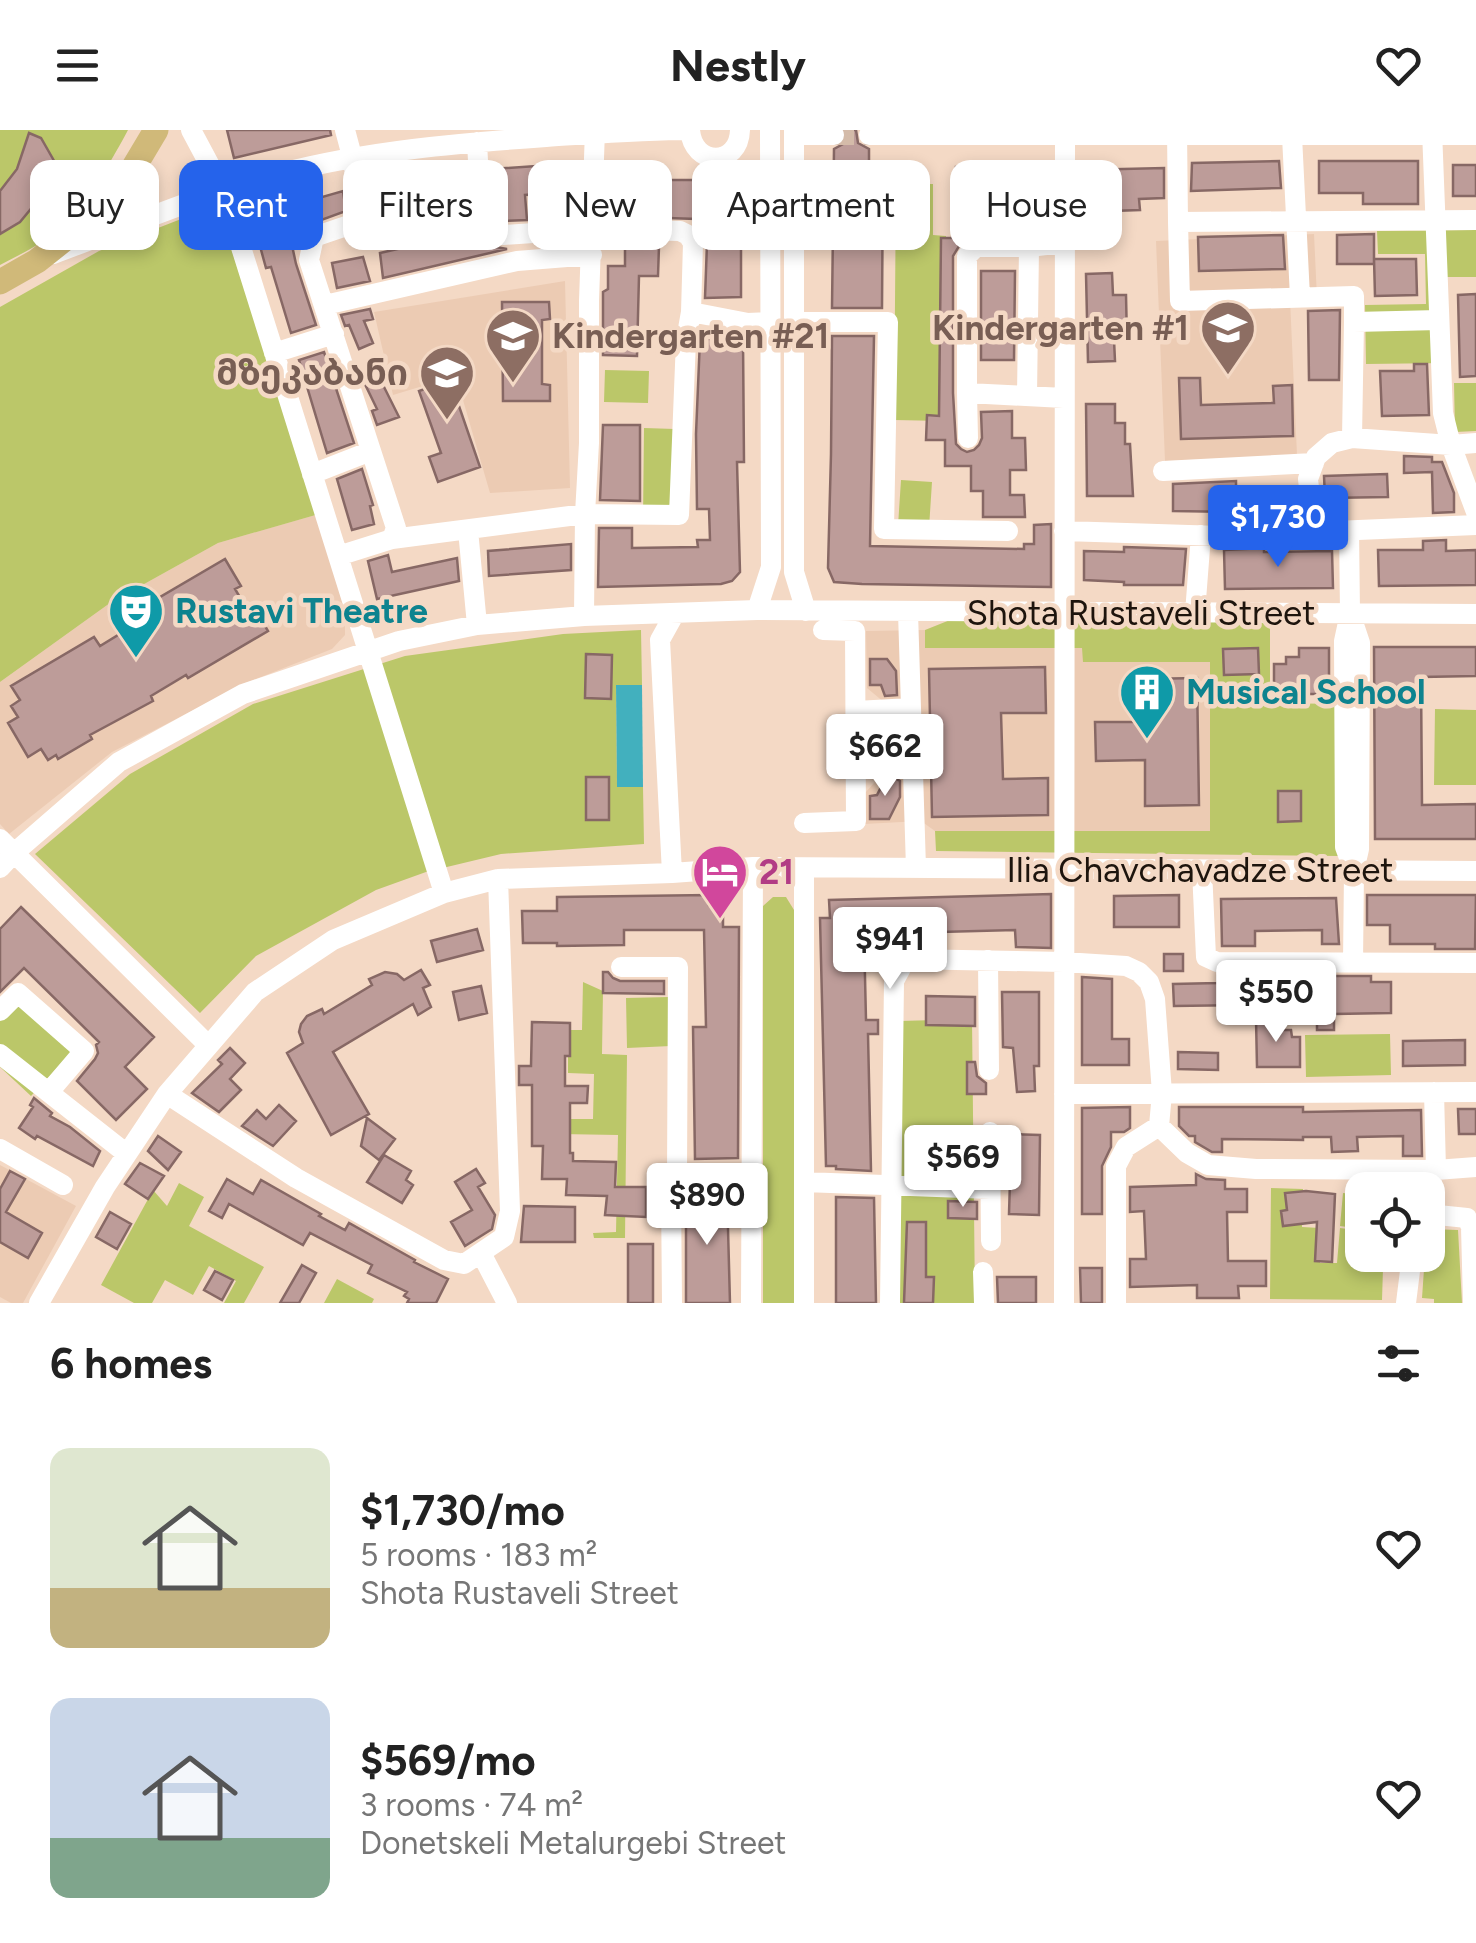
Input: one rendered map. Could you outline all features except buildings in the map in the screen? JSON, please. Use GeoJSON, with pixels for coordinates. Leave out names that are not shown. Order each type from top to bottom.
{"type":"FeatureCollection","features":[{"type":"Feature","properties":{"kind":"main road"},"geometry":{"type":"LineString","coordinates":[[0,282],[37,260],[106,206],[156,130]]}},
{"type":"Feature","properties":{"kind":"street"},"geometry":{"type":"LineString","coordinates":[[191,130],[207,160]]}},
{"type":"Feature","properties":{"kind":"street"},"geometry":{"type":"LineString","coordinates":[[345,130],[354,160],[465,139],[637,130],[690,130],[694,146],[716,158],[737,146],[740,130],[770,130],[771,567],[757,610]]}},
{"type":"Feature","properties":{"kind":"street"},"geometry":{"type":"LineString","coordinates":[[594,160],[595,132]]}},
{"type":"Feature","properties":{"kind":"street"},"geometry":{"type":"LineString","coordinates":[[806,611],[794,572],[794,133],[834,135]]}},
{"type":"Feature","properties":{"kind":"street"},"geometry":{"type":"LineString","coordinates":[[1064,133],[1064,160]]}},
{"type":"Feature","properties":{"kind":"street"},"geometry":{"type":"LineString","coordinates":[[1177,133],[1180,300],[1354,296],[1352,438]]}},
{"type":"Feature","properties":{"kind":"street"},"geometry":{"type":"LineString","coordinates":[[1432,133],[1442,413],[1476,512]]}},
{"type":"Feature","properties":{"kind":"street"},"geometry":{"type":"LineString","coordinates":[[1300,297],[1297,221],[1305,134]]}},
{"type":"Feature","properties":{"kind":"street"},"geometry":{"type":"LineString","coordinates":[[869,135],[1476,136]]}},
{"type":"Feature","properties":{"kind":"street"},"geometry":{"type":"LineString","coordinates":[[465,139],[481,218],[494,233],[528,233]]}},
{"type":"Feature","properties":{"kind":"street"},"geometry":{"type":"LineString","coordinates":[[37,260],[179,207]]}},
{"type":"Feature","properties":{"kind":"street"},"geometry":{"type":"LineString","coordinates":[[1178,222],[1476,220]]}},
{"type":"Feature","properties":{"kind":"street"},"geometry":{"type":"LineString","coordinates":[[343,227],[314,237],[309,260],[396,528],[392,538]]}},
{"type":"Feature","properties":{"kind":"street"},"geometry":{"type":"LineString","coordinates":[[338,556],[392,538],[585,514],[680,516],[692,243],[688,235],[672,231]]}},
{"type":"Feature","properties":{"kind":"street"},"geometry":{"type":"LineString","coordinates":[[242,250],[444,894]]}},
{"type":"Feature","properties":{"kind":"street"},"geometry":{"type":"LineString","coordinates":[[584,616],[592,250]]}},
{"type":"Feature","properties":{"kind":"street"},"geometry":{"type":"LineString","coordinates":[[968,438],[967,256],[972,250]]}},
{"type":"Feature","properties":{"kind":"street"},"geometry":{"type":"LineString","coordinates":[[1027,396],[1029,250]]}},
{"type":"Feature","properties":{"kind":"street"},"geometry":{"type":"LineString","coordinates":[[1064,250],[1064,1303]]}},
{"type":"Feature","properties":{"kind":"street"},"geometry":{"type":"LineString","coordinates":[[325,305],[517,260],[592,255]]}},
{"type":"Feature","properties":{"kind":"street"},"geometry":{"type":"LineString","coordinates":[[691,312],[748,323],[770,322]]}},
{"type":"Feature","properties":{"kind":"street"},"geometry":{"type":"LineString","coordinates":[[1354,322],[1439,320]]}},
{"type":"Feature","properties":{"kind":"street"},"geometry":{"type":"LineString","coordinates":[[794,322],[888,322],[884,529],[1008,532]]}},
{"type":"Feature","properties":{"kind":"street"},"geometry":{"type":"LineString","coordinates":[[274,354],[334,334]]}},
{"type":"Feature","properties":{"kind":"street"},"geometry":{"type":"LineString","coordinates":[[967,393],[1064,398]]}},
{"type":"Feature","properties":{"kind":"street"},"geometry":{"type":"LineString","coordinates":[[1314,532],[1308,479],[1316,457],[1332,442],[1352,438],[1476,444]]}},
{"type":"Feature","properties":{"kind":"street"},"geometry":{"type":"LineString","coordinates":[[312,474],[371,451]]}},
{"type":"Feature","properties":{"kind":"street"},"geometry":{"type":"LineString","coordinates":[[1163,471],[1314,464]]}},
{"type":"Feature","properties":{"kind":"street"},"geometry":{"type":"LineString","coordinates":[[1064,531],[1220,536],[1476,525]]}},
{"type":"Feature","properties":{"kind":"street"},"geometry":{"type":"LineString","coordinates":[[468,530],[478,625]]}},
{"type":"Feature","properties":{"kind":"street"},"geometry":{"type":"LineString","coordinates":[[1349,530],[1350,613],[1360,642],[1352,744],[1359,849],[1354,871],[1353,962]]}},
{"type":"Feature","properties":{"kind":"street"},"geometry":{"type":"LineString","coordinates":[[1195,613],[1201,535]]}},
{"type":"Feature","properties":{"kind":"street","name":"Shota Rustaveli Street"},"geometry":{"type":"LineString","coordinates":[[4,853],[120,762],[243,694],[399,641],[478,625],[584,616],[757,610],[1476,614]]}},
{"type":"Feature","properties":{"kind":"street"},"geometry":{"type":"LineString","coordinates":[[908,612],[916,868]]}},
{"type":"Feature","properties":{"kind":"street"},"geometry":{"type":"LineString","coordinates":[[672,873],[660,640],[675,613]]}},
{"type":"Feature","properties":{"kind":"street"},"geometry":{"type":"LineString","coordinates":[[804,824],[856,820],[855,631],[823,630]]}},
{"type":"Feature","properties":{"kind":"street"},"geometry":{"type":"LineString","coordinates":[[856,711],[911,708]]}},
{"type":"Feature","properties":{"kind":"street"},"geometry":{"type":"LineString","coordinates":[[856,764],[912,762]]}},
{"type":"Feature","properties":{"kind":"street"},"geometry":{"type":"LineString","coordinates":[[4,853],[208,1045]]}},
{"type":"Feature","properties":{"kind":"street"},"geometry":{"type":"LineString","coordinates":[[751,1303],[753,867]]}},
{"type":"Feature","properties":{"kind":"street","name":"Ilia Chavchavadze Street"},"geometry":{"type":"LineString","coordinates":[[38,1303],[105,1187],[167,1094],[254,992],[333,940],[444,894],[498,879],[753,867],[1476,871]]}},
{"type":"Feature","properties":{"kind":"street"},"geometry":{"type":"LineString","coordinates":[[804,868],[804,1303]]}},
{"type":"Feature","properties":{"kind":"street"},"geometry":{"type":"LineString","coordinates":[[1202,870],[1206,958],[1216,962],[1476,963]]}},
{"type":"Feature","properties":{"kind":"street"},"geometry":{"type":"LineString","coordinates":[[167,1094],[296,1178],[444,1260],[464,1264],[504,1237],[510,1211],[498,879]]}},
{"type":"Feature","properties":{"kind":"street"},"geometry":{"type":"LineString","coordinates":[[890,1303],[894,981],[906,960],[1064,962],[1126,966],[1139,972],[1150,982],[1155,999],[1162,1093],[1159,1126]]}},
{"type":"Feature","properties":{"kind":"street"},"geometry":{"type":"LineString","coordinates":[[988,960],[989,1070]]}},
{"type":"Feature","properties":{"kind":"street"},"geometry":{"type":"LineString","coordinates":[[621,966],[678,968],[676,1177],[670,1190],[672,1303]]}},
{"type":"Feature","properties":{"kind":"street"},"geometry":{"type":"LineString","coordinates":[[0,1011],[18,993],[84,1051],[49,1092]]}},
{"type":"Feature","properties":{"kind":"street"},"geometry":{"type":"LineString","coordinates":[[0,1054],[128,1154]]}},
{"type":"Feature","properties":{"kind":"street"},"geometry":{"type":"LineString","coordinates":[[1434,1092],[1436,1170]]}},
{"type":"Feature","properties":{"kind":"street"},"geometry":{"type":"LineString","coordinates":[[1064,1094],[1476,1092]]}},
{"type":"Feature","properties":{"kind":"street"},"geometry":{"type":"LineString","coordinates":[[1159,1126],[1208,1165],[1256,1169],[1476,1168]]}},
{"type":"Feature","properties":{"kind":"street"},"geometry":{"type":"LineString","coordinates":[[1116,1303],[1116,1166],[1126,1147],[1159,1126]]}},
{"type":"Feature","properties":{"kind":"street"},"geometry":{"type":"LineString","coordinates":[[990,1132],[990,1241]]}},
{"type":"Feature","properties":{"kind":"street"},"geometry":{"type":"LineString","coordinates":[[0,1149],[63,1185]]}},
{"type":"Feature","properties":{"kind":"street"},"geometry":{"type":"LineString","coordinates":[[676,1177],[752,1178]]}},
{"type":"Feature","properties":{"kind":"street"},"geometry":{"type":"LineString","coordinates":[[804,1182],[990,1188]]}},
{"type":"Feature","properties":{"kind":"street"},"geometry":{"type":"LineString","coordinates":[[1445,1216],[1467,1218],[1471,1227],[1473,1303]]}},
{"type":"Feature","properties":{"kind":"street"},"geometry":{"type":"LineString","coordinates":[[480,1253],[507,1303]]}},
{"type":"Feature","properties":{"kind":"street"},"geometry":{"type":"LineString","coordinates":[[983,1272],[984,1303]]}},
{"type":"Feature","properties":{"kind":"street"},"geometry":{"type":"LineString","coordinates":[[1406,1303],[1410,1272]]}},
{"type":"Feature","properties":{"kind":"shaded area","name":"Kindergarten #1"},"geometry":{"type":"Polygon","coordinates":[[[1314,234],[1317,298],[1290,299],[1297,455],[1165,461],[1156,241],[1314,234]]]}},
{"type":"Feature","properties":{"kind":"shaded area","name":"Kindergarten #21"},"geometry":{"type":"Polygon","coordinates":[[[565,281],[570,488],[490,493],[456,376],[393,395],[374,312],[565,281]]]}},
{"type":"Feature","properties":{"kind":"shaded area"},"geometry":{"type":"Polygon","coordinates":[[[319,514],[345,613],[345,635],[332,649],[246,683],[112,752],[9,834],[0,824],[0,682],[110,603],[218,543],[319,514]]]}},
{"type":"Feature","properties":{"kind":"shaded area"},"geometry":{"type":"Polygon","coordinates":[[[925,630],[925,647],[1083,648],[1083,662],[1210,662],[1211,831],[935,831],[921,821],[864,824],[865,793],[882,774],[912,770],[911,697],[885,703],[867,688],[866,631],[925,630]]]}},
{"type":"Feature","properties":{"kind":"shaded area"},"geometry":{"type":"Polygon","coordinates":[[[0,1165],[76,1206],[23,1303],[11,1303],[0,1297],[0,1165]]]}},
{"type":"Feature","properties":{"kind":"green space"},"geometry":{"type":"Polygon","coordinates":[[[0,130],[128,130],[111,160],[30,160],[30,250],[0,265],[0,130]]]}},
{"type":"Feature","properties":{"kind":"green space"},"geometry":{"type":"Polygon","coordinates":[[[933,184],[933,235],[946,236],[945,421],[894,420],[895,250],[930,250],[933,184]]]}},
{"type":"Feature","properties":{"kind":"green space"},"geometry":{"type":"Polygon","coordinates":[[[179,220],[179,250],[232,250],[319,514],[218,543],[110,603],[0,682],[0,307],[102,250],[159,250],[159,228],[179,220]]]}},
{"type":"Feature","properties":{"kind":"green space"},"geometry":{"type":"Polygon","coordinates":[[[1476,230],[1476,277],[1445,277],[1446,363],[1366,364],[1365,305],[1426,304],[1425,254],[1378,254],[1377,231],[1476,230]]]}},
{"type":"Feature","properties":{"kind":"green space"},"geometry":{"type":"Polygon","coordinates":[[[605,370],[649,371],[648,403],[604,402],[605,370]]]}},
{"type":"Feature","properties":{"kind":"green space"},"geometry":{"type":"Polygon","coordinates":[[[1454,383],[1476,383],[1476,431],[1455,432],[1454,383]]]}},
{"type":"Feature","properties":{"kind":"green space"},"geometry":{"type":"Polygon","coordinates":[[[644,428],[675,429],[674,520],[643,519],[644,428]]]}},
{"type":"Feature","properties":{"kind":"green space"},"geometry":{"type":"Polygon","coordinates":[[[901,480],[932,482],[929,528],[898,526],[901,480]]]}},
{"type":"Feature","properties":{"kind":"green space"},"geometry":{"type":"Polygon","coordinates":[[[955,618],[1270,618],[1270,703],[1341,704],[1339,856],[936,851],[935,831],[1210,831],[1210,662],[1083,662],[1082,648],[925,648],[925,630],[955,618]]]}},
{"type":"Feature","properties":{"kind":"green space"},"geometry":{"type":"Polygon","coordinates":[[[641,630],[642,685],[616,686],[617,786],[643,787],[644,844],[501,854],[426,872],[376,890],[256,956],[200,1013],[35,854],[130,774],[253,704],[405,656],[563,634],[641,630]]]}},
{"type":"Feature","properties":{"kind":"green space"},"geometry":{"type":"Polygon","coordinates":[[[1435,709],[1476,710],[1476,785],[1434,785],[1435,709]]]}},
{"type":"Feature","properties":{"kind":"green space"},"geometry":{"type":"Polygon","coordinates":[[[773,897],[786,897],[794,910],[794,1303],[763,1303],[763,906],[773,897]]]}},
{"type":"Feature","properties":{"kind":"green space"},"geometry":{"type":"Polygon","coordinates":[[[583,982],[603,991],[602,1054],[627,1055],[625,1238],[594,1238],[593,1233],[616,1232],[618,1135],[560,1134],[561,1119],[593,1119],[594,1074],[568,1073],[568,1030],[582,1030],[583,982]]]}},
{"type":"Feature","properties":{"kind":"green space"},"geometry":{"type":"Polygon","coordinates":[[[27,990],[82,1041],[31,1096],[0,1067],[0,1019],[27,990]]]}},
{"type":"Feature","properties":{"kind":"green space"},"geometry":{"type":"Polygon","coordinates":[[[669,997],[671,1046],[627,1048],[626,998],[669,997]]]}},
{"type":"Feature","properties":{"kind":"green space"},"geometry":{"type":"Polygon","coordinates":[[[972,1019],[975,1303],[898,1303],[900,1021],[972,1019]]]}},
{"type":"Feature","properties":{"kind":"green space"},"geometry":{"type":"Polygon","coordinates":[[[1390,1034],[1391,1075],[1306,1077],[1305,1035],[1390,1034]]]}},
{"type":"Feature","properties":{"kind":"green space"},"geometry":{"type":"Polygon","coordinates":[[[179,1183],[204,1197],[189,1226],[264,1267],[244,1303],[224,1303],[236,1281],[209,1266],[193,1295],[165,1280],[152,1303],[134,1303],[101,1285],[153,1190],[167,1206],[179,1183]]]}},
{"type":"Feature","properties":{"kind":"green space"},"geometry":{"type":"Polygon","coordinates":[[[1271,1188],[1303,1189],[1302,1227],[1320,1228],[1320,1263],[1337,1263],[1340,1228],[1345,1229],[1345,1272],[1383,1272],[1382,1300],[1270,1299],[1271,1188]]]}},
{"type":"Feature","properties":{"kind":"green space"},"geometry":{"type":"Polygon","coordinates":[[[1343,1193],[1345,1193],[1345,1227],[1340,1226],[1343,1193]]]}},
{"type":"Feature","properties":{"kind":"green space"},"geometry":{"type":"Polygon","coordinates":[[[1445,1230],[1458,1230],[1462,1303],[1434,1303],[1434,1299],[1422,1298],[1424,1272],[1445,1272],[1445,1230]]]}},
{"type":"Feature","properties":{"kind":"green space"},"geometry":{"type":"Polygon","coordinates":[[[337,1279],[374,1299],[372,1303],[324,1303],[337,1279]]]}},
{"type":"Feature","properties":{"kind":"water"},"geometry":{"type":"Polygon","coordinates":[[[616,685],[642,685],[643,787],[617,787],[616,685]]]}},
{"type":"Feature","properties":{"kind":"tunnel"},"geometry":{"type":"LineString","coordinates":[[834,135],[869,135]]}},
{"type":"Feature","properties":{"kind":"place","name":"Kindergarten #1"},"geometry":{"type":"Point","coordinates":[1228,377]}},
{"type":"Feature","properties":{"kind":"place","name":"Kindergarten #21"},"geometry":{"type":"Point","coordinates":[513,385]}},
{"type":"Feature","properties":{"kind":"place","name":"მზეკაბანი"},"geometry":{"type":"Point","coordinates":[447,422]}},
{"type":"Feature","properties":{"kind":"place","name":"Rustavi Theatre"},"geometry":{"type":"Point","coordinates":[136,660]}},
{"type":"Feature","properties":{"kind":"place","name":"Musical School"},"geometry":{"type":"Point","coordinates":[1147,741]}},
{"type":"Feature","properties":{"kind":"place","name":"21"},"geometry":{"type":"Point","coordinates":[720,921]}}]}
